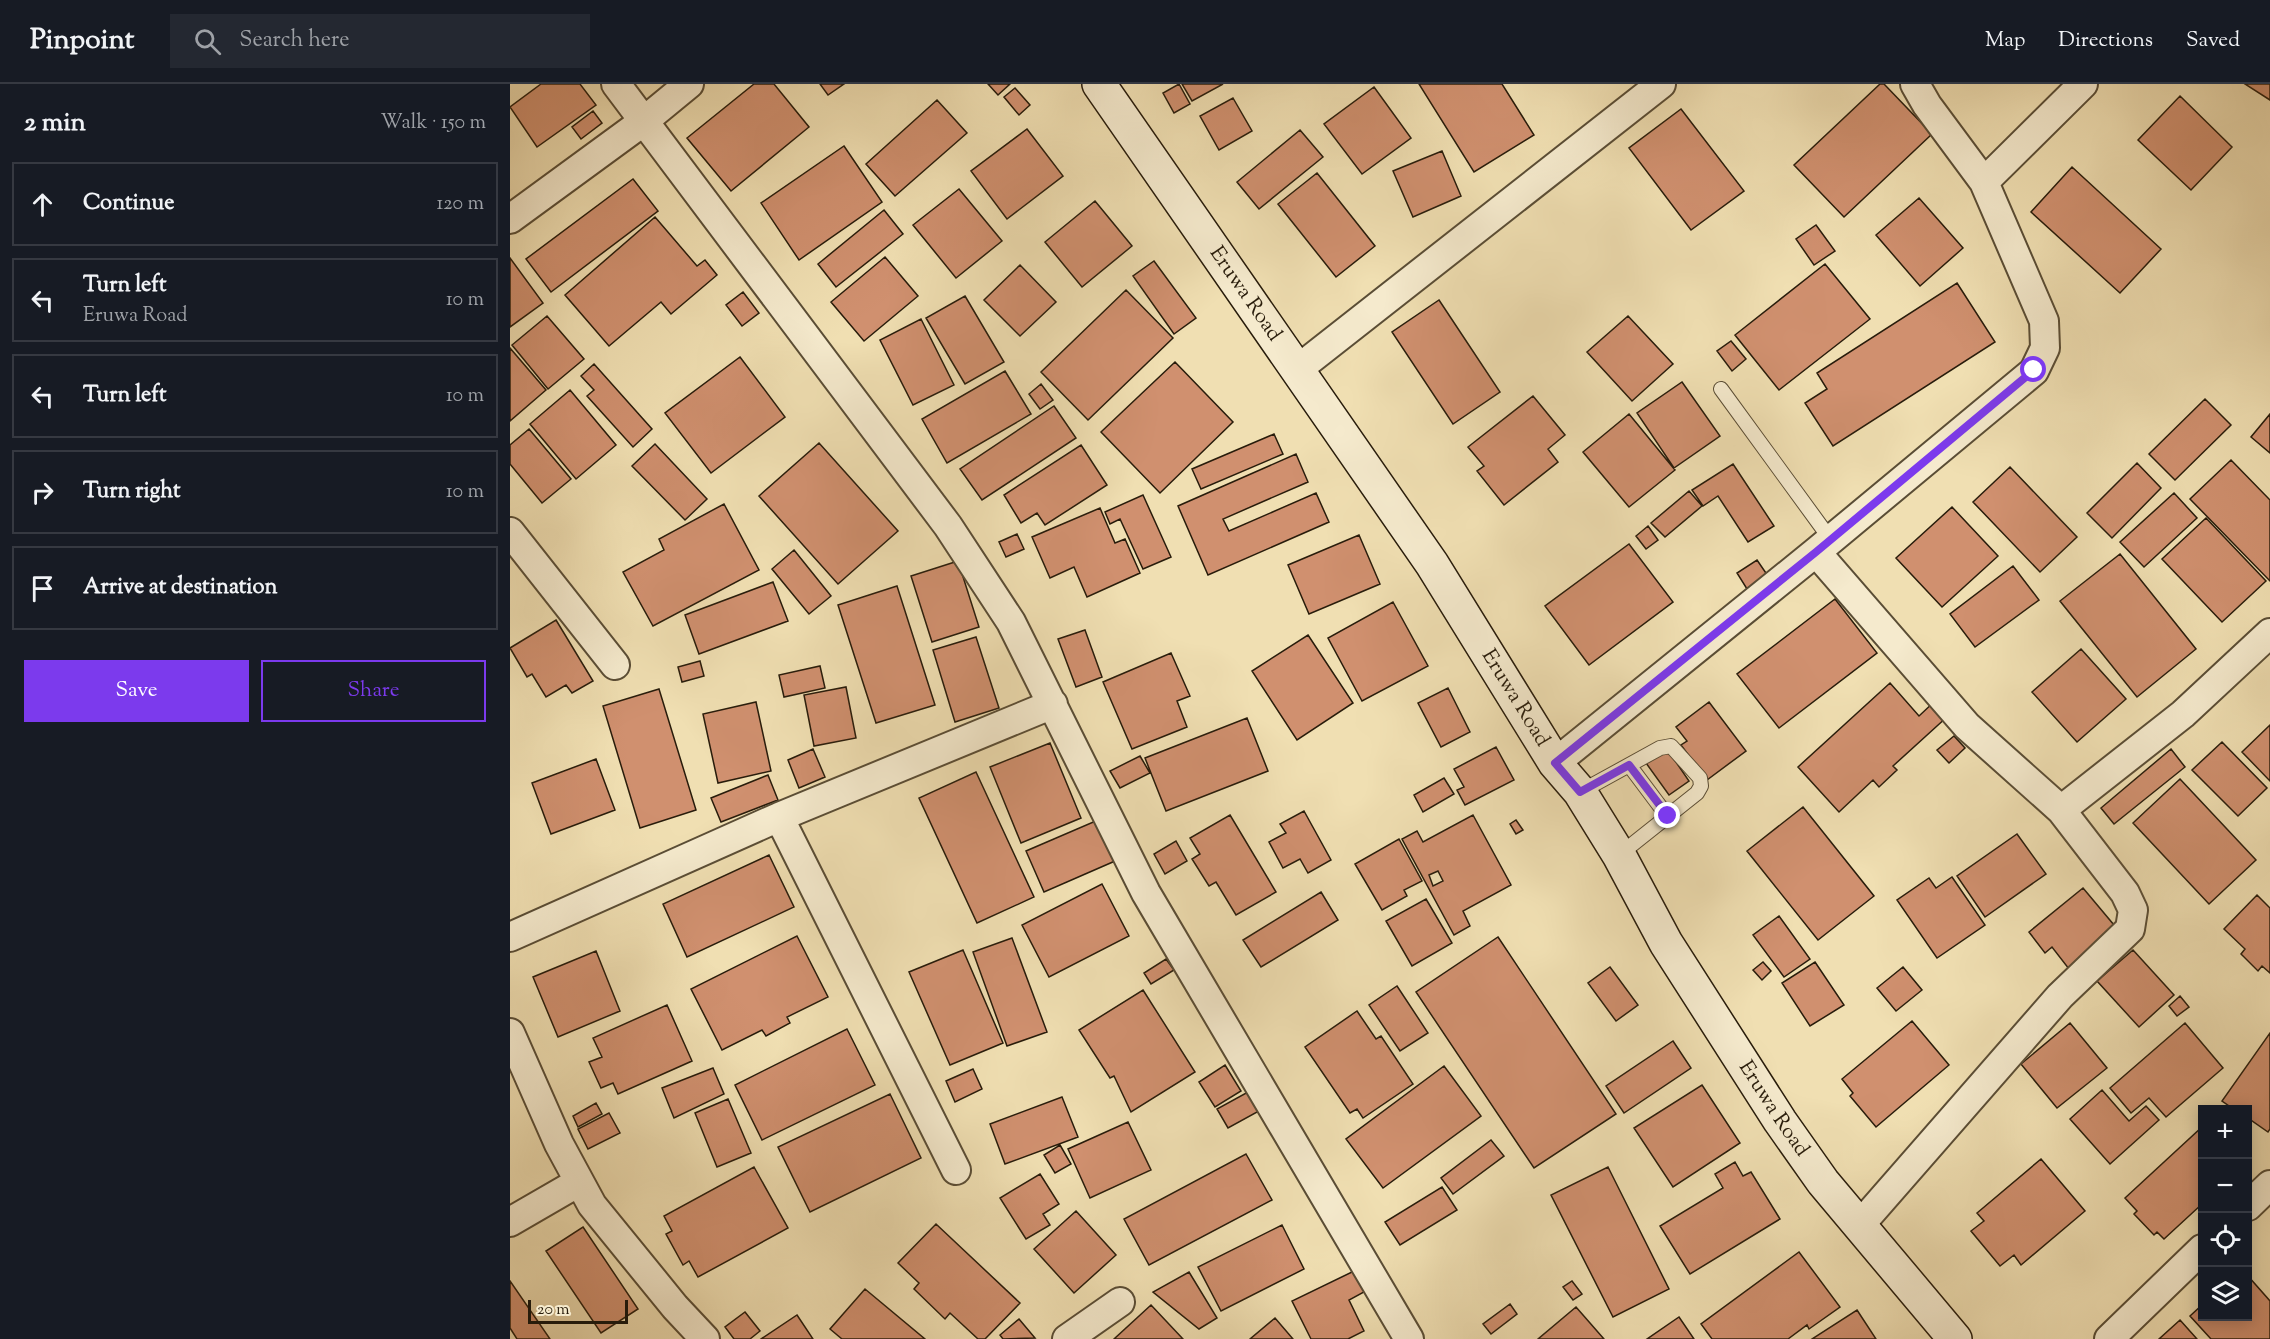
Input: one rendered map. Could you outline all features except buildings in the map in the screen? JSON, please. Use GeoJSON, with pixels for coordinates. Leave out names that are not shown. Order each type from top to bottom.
{"type":"FeatureCollection","features":[{"type":"Feature","properties":{"kind":"main road","name":"Eruwa Road"},"geometry":{"type":"LineString","coordinates":[[1099,84],[1432,564],[1555,763],[1580,792],[1619,855],[1666,943],[1780,1121],[1822,1182],[1955,1339]]}},
{"type":"Feature","properties":{"kind":"street"},"geometry":{"type":"LineString","coordinates":[[616,84],[948,526],[1011,622],[1146,893],[1409,1339]]}},
{"type":"Feature","properties":{"kind":"street"},"geometry":{"type":"LineString","coordinates":[[510,219],[644,122],[689,84]]}},
{"type":"Feature","properties":{"kind":"street"},"geometry":{"type":"LineString","coordinates":[[1298,369],[1661,84]]}},
{"type":"Feature","properties":{"kind":"street"},"geometry":{"type":"LineString","coordinates":[[1555,763],[1824,546],[2034,370],[2045,348],[2043,321],[1984,182],[1927,105],[1915,84]]}},
{"type":"Feature","properties":{"kind":"street"},"geometry":{"type":"LineString","coordinates":[[1984,182],[2083,84]]}},
{"type":"Feature","properties":{"kind":"street"},"geometry":{"type":"LineString","coordinates":[[510,532],[615,664]]}},
{"type":"Feature","properties":{"kind":"street"},"geometry":{"type":"LineString","coordinates":[[1824,546],[1967,726],[2061,810],[2126,893],[2133,910],[2130,929],[2060,996],[1859,1226]]}},
{"type":"Feature","properties":{"kind":"street"},"geometry":{"type":"LineString","coordinates":[[2061,810],[2183,714],[2270,633]]}},
{"type":"Feature","properties":{"kind":"street"},"geometry":{"type":"LineString","coordinates":[[510,937],[779,817],[1053,704]]}},
{"type":"Feature","properties":{"kind":"street"},"geometry":{"type":"LineString","coordinates":[[779,817],[956,1170]]}},
{"type":"Feature","properties":{"kind":"street"},"geometry":{"type":"LineString","coordinates":[[510,1034],[559,1144],[592,1205],[675,1307],[705,1339]]}},
{"type":"Feature","properties":{"kind":"street"},"geometry":{"type":"LineString","coordinates":[[510,1222],[579,1182]]}},
{"type":"Feature","properties":{"kind":"street"},"geometry":{"type":"LineString","coordinates":[[2252,1201],[2270,1185]]}},
{"type":"Feature","properties":{"kind":"street"},"geometry":{"type":"LineString","coordinates":[[2109,1339],[2198,1253]]}},
{"type":"Feature","properties":{"kind":"street"},"geometry":{"type":"LineString","coordinates":[[1067,1339],[1120,1302]]}},
{"type":"Feature","properties":{"kind":"lane"},"geometry":{"type":"LineString","coordinates":[[1721,389],[1824,546]]}},
{"type":"Feature","properties":{"kind":"lane"},"geometry":{"type":"LineString","coordinates":[[1580,792],[1660,748],[1671,746],[1700,778],[1701,786],[1697,793],[1619,855]]}},
{"type":"Feature","properties":{"kind":"lane"},"geometry":{"type":"LineString","coordinates":[[1629,765],[1668,816]]}},
{"type":"Feature","properties":{"kind":"route"},"geometry":{"type":"LineString","coordinates":[[1668,816],[1629,765],[1580,792],[1555,763],[1831,540],[2034,370]]}}]}
